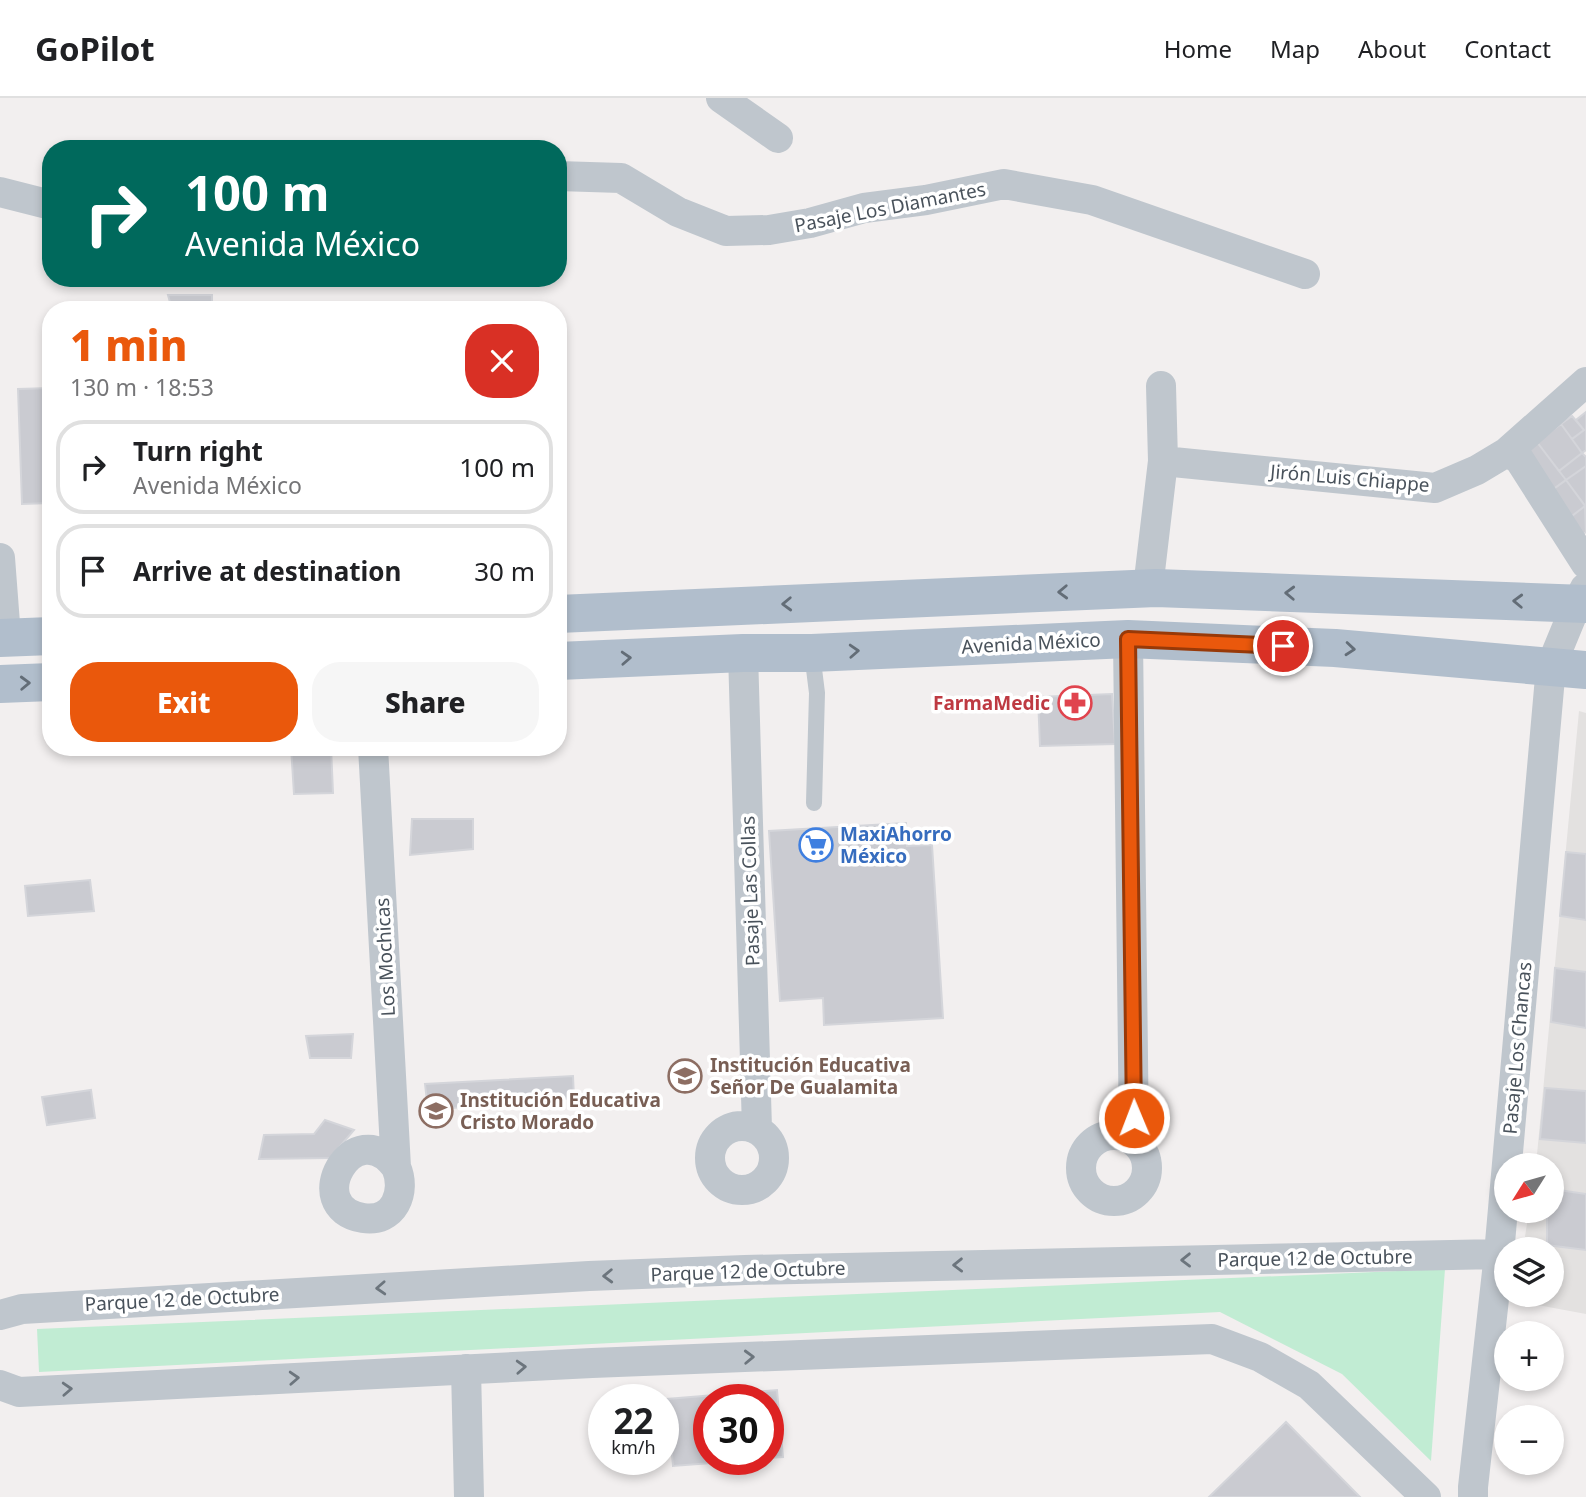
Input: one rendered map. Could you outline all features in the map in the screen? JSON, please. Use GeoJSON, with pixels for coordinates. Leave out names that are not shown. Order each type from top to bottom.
{"type":"FeatureCollection","features":[{"type":"Feature","properties":{"kind":"main road"},"geometry":{"type":"LineString","coordinates":[[567,614],[1148,588],[1583,598]]}},
{"type":"Feature","properties":{"kind":"main road"},"geometry":{"type":"LineString","coordinates":[[3,638],[42,636]]}},
{"type":"Feature","properties":{"kind":"main road","name":"Avenida México"},"geometry":{"type":"LineString","coordinates":[[567,661],[1128,639],[1335,648],[1569,668]]}},
{"type":"Feature","properties":{"kind":"main road"},"geometry":{"type":"LineString","coordinates":[[0,684],[42,682]]}},
{"type":"Feature","properties":{"kind":"street"},"geometry":{"type":"LineString","coordinates":[[721,98],[778,138]]}},
{"type":"Feature","properties":{"kind":"street","name":"Pasaje Los Diamantes"},"geometry":{"type":"LineString","coordinates":[[567,177],[621,178],[678,212],[726,231],[769,230],[864,208],[926,200],[1004,184],[1092,200],[1305,274]]}},
{"type":"Feature","properties":{"kind":"street"},"geometry":{"type":"LineString","coordinates":[[0,192],[42,203]]}},
{"type":"Feature","properties":{"kind":"street","name":"Jirón Luis Chiappe"},"geometry":{"type":"LineString","coordinates":[[1163,461],[1435,488],[1477,470],[1507,452],[1586,382]]}},
{"type":"Feature","properties":{"kind":"street"},"geometry":{"type":"LineString","coordinates":[[1148,588],[1163,461],[1161,386]]}},
{"type":"Feature","properties":{"kind":"street"},"geometry":{"type":"LineString","coordinates":[[1507,452],[1519,459],[1586,564]]}},
{"type":"Feature","properties":{"kind":"street"},"geometry":{"type":"LineString","coordinates":[[0,558],[3,638]]}},
{"type":"Feature","properties":{"kind":"street","name":"Pasaje Los Chancas"},"geometry":{"type":"LineString","coordinates":[[1501,1237],[1569,668],[1583,598]]}},
{"type":"Feature","properties":{"kind":"street"},"geometry":{"type":"LineString","coordinates":[[1128,639],[1134,1141]]}},
{"type":"Feature","properties":{"kind":"street","name":"Pasaje Las Collas"},"geometry":{"type":"LineString","coordinates":[[743,653],[757,1129]]}},
{"type":"Feature","properties":{"kind":"street","name":"Los Mochicas"},"geometry":{"type":"LineString","coordinates":[[373,756],[396,1167]]}},
{"type":"Feature","properties":{"kind":"street","name":"Parque 12 de Octubre"},"geometry":{"type":"LineString","coordinates":[[0,1315],[22,1308],[589,1276],[802,1268],[1494,1254]]}},
{"type":"Feature","properties":{"kind":"street","name":"Pasaje Los Chancas"},"geometry":{"type":"LineString","coordinates":[[1474,1497],[1494,1299]]}},
{"type":"Feature","properties":{"kind":"street"},"geometry":{"type":"LineString","coordinates":[[0,1385],[19,1392],[466,1369],[1212,1339],[1260,1357],[1309,1385],[1426,1497]]}},
{"type":"Feature","properties":{"kind":"street"},"geometry":{"type":"LineString","coordinates":[[466,1369],[469,1497]]}},
{"type":"Feature","properties":{"kind":"lane"},"geometry":{"type":"LineString","coordinates":[[812,653],[817,693],[814,803]]}},
{"type":"Feature","properties":{"kind":"shaded area"},"geometry":{"type":"Polygon","coordinates":[[[1579,711],[1586,713],[1586,1314],[1548,1307],[1564,1307],[1564,1237],[1525,1237],[1527,1223],[1564,1223],[1564,1153],[1537,1153],[1579,711]]]}},
{"type":"Feature","properties":{"kind":"green space"},"geometry":{"type":"Polygon","coordinates":[[[1445,1269],[1431,1461],[1342,1374],[1220,1312],[39,1372],[37,1329],[1445,1269]]]}},
{"type":"Feature","properties":{"kind":"building"},"geometry":{"type":"Polygon","coordinates":[[[168,295],[212,295],[212,301],[170,301],[168,295]]]}},
{"type":"Feature","properties":{"kind":"building"},"geometry":{"type":"Polygon","coordinates":[[[42,388],[42,503],[22,504],[18,389],[42,388]]]}},
{"type":"Feature","properties":{"kind":"building"},"geometry":{"type":"Polygon","coordinates":[[[1586,412],[1586,450],[1582,453],[1572,439],[1584,430],[1576,420],[1586,412]]]}},
{"type":"Feature","properties":{"kind":"building"},"geometry":{"type":"Polygon","coordinates":[[[1572,416],[1584,430],[1572,439],[1561,424],[1572,416]]]}},
{"type":"Feature","properties":{"kind":"building"},"geometry":{"type":"Polygon","coordinates":[[[1561,424],[1582,453],[1559,471],[1537,442],[1561,424]]]}},
{"type":"Feature","properties":{"kind":"building"},"geometry":{"type":"Polygon","coordinates":[[[1537,442],[1566,480],[1548,493],[1520,455],[1537,442]]]}},
{"type":"Feature","properties":{"kind":"building"},"geometry":{"type":"Polygon","coordinates":[[[1582,453],[1586,457],[1586,466],[1566,480],[1559,471],[1582,453]]]}},
{"type":"Feature","properties":{"kind":"building"},"geometry":{"type":"Polygon","coordinates":[[[1586,466],[1586,507],[1566,480],[1586,466]]]}},
{"type":"Feature","properties":{"kind":"building"},"geometry":{"type":"Polygon","coordinates":[[[1566,480],[1585,506],[1568,519],[1548,493],[1566,480]]]}},
{"type":"Feature","properties":{"kind":"building"},"geometry":{"type":"Polygon","coordinates":[[[1585,506],[1586,532],[1580,536],[1568,519],[1585,506]]]}},
{"type":"Feature","properties":{"kind":"building"},"geometry":{"type":"Polygon","coordinates":[[[1112,694],[1115,744],[1040,746],[1038,697],[1112,694]]]}},
{"type":"Feature","properties":{"kind":"building"},"geometry":{"type":"Polygon","coordinates":[[[292,756],[331,756],[333,793],[294,794],[292,756]]]}},
{"type":"Feature","properties":{"kind":"building"},"geometry":{"type":"Polygon","coordinates":[[[412,819],[473,819],[473,849],[410,855],[412,819]]]}},
{"type":"Feature","properties":{"kind":"building"},"geometry":{"type":"Polygon","coordinates":[[[906,823],[907,846],[932,845],[943,1018],[824,1025],[823,998],[780,1001],[769,831],[906,823]]]}},
{"type":"Feature","properties":{"kind":"building"},"geometry":{"type":"Polygon","coordinates":[[[1566,852],[1586,854],[1586,920],[1560,916],[1566,852]]]}},
{"type":"Feature","properties":{"kind":"building"},"geometry":{"type":"Polygon","coordinates":[[[90,880],[94,911],[28,916],[25,886],[90,880]]]}},
{"type":"Feature","properties":{"kind":"building"},"geometry":{"type":"Polygon","coordinates":[[[1555,968],[1586,972],[1586,1028],[1551,1022],[1555,968]]]}},
{"type":"Feature","properties":{"kind":"building"},"geometry":{"type":"Polygon","coordinates":[[[353,1034],[351,1058],[310,1058],[306,1036],[353,1034]]]}},
{"type":"Feature","properties":{"kind":"building"},"geometry":{"type":"Polygon","coordinates":[[[573,1076],[574,1098],[428,1110],[425,1084],[573,1076]]]}},
{"type":"Feature","properties":{"kind":"building"},"geometry":{"type":"Polygon","coordinates":[[[1545,1088],[1586,1091],[1586,1143],[1540,1139],[1545,1088]]]}},
{"type":"Feature","properties":{"kind":"building"},"geometry":{"type":"Polygon","coordinates":[[[91,1090],[95,1118],[47,1125],[42,1097],[91,1090]]]}},
{"type":"Feature","properties":{"kind":"building"},"geometry":{"type":"Polygon","coordinates":[[[325,1120],[354,1130],[330,1158],[259,1159],[264,1135],[314,1134],[325,1120]]]}},
{"type":"Feature","properties":{"kind":"building"},"geometry":{"type":"Polygon","coordinates":[[[1564,1191],[1586,1194],[1586,1250],[1564,1247],[1564,1237],[1547,1237],[1547,1223],[1564,1223],[1564,1191]]]}},
{"type":"Feature","properties":{"kind":"building"},"geometry":{"type":"Polygon","coordinates":[[[693,1397],[693,1464],[679,1466],[679,1398],[693,1397]]]}},
{"type":"Feature","properties":{"kind":"building"},"geometry":{"type":"Polygon","coordinates":[[[1286,1422],[1360,1497],[1209,1497],[1286,1422]]]}},
{"type":"Feature","properties":{"kind":"place","name":"FarmaMedic"},"geometry":{"type":"Point","coordinates":[1075,703]}},
{"type":"Feature","properties":{"kind":"place","name":"MaxiAhorro México"},"geometry":{"type":"Point","coordinates":[816,845]}},
{"type":"Feature","properties":{"kind":"place","name":"Institución Educativa Señor De Gualamita"},"geometry":{"type":"Point","coordinates":[685,1076]}},
{"type":"Feature","properties":{"kind":"place","name":"Institución Educativa Cristo Morado"},"geometry":{"type":"Point","coordinates":[436,1111]}},
{"type":"Feature","properties":{"kind":"route"},"geometry":{"type":"LineString","coordinates":[[1134,1118],[1128,639],[1283,646]]}}]}
